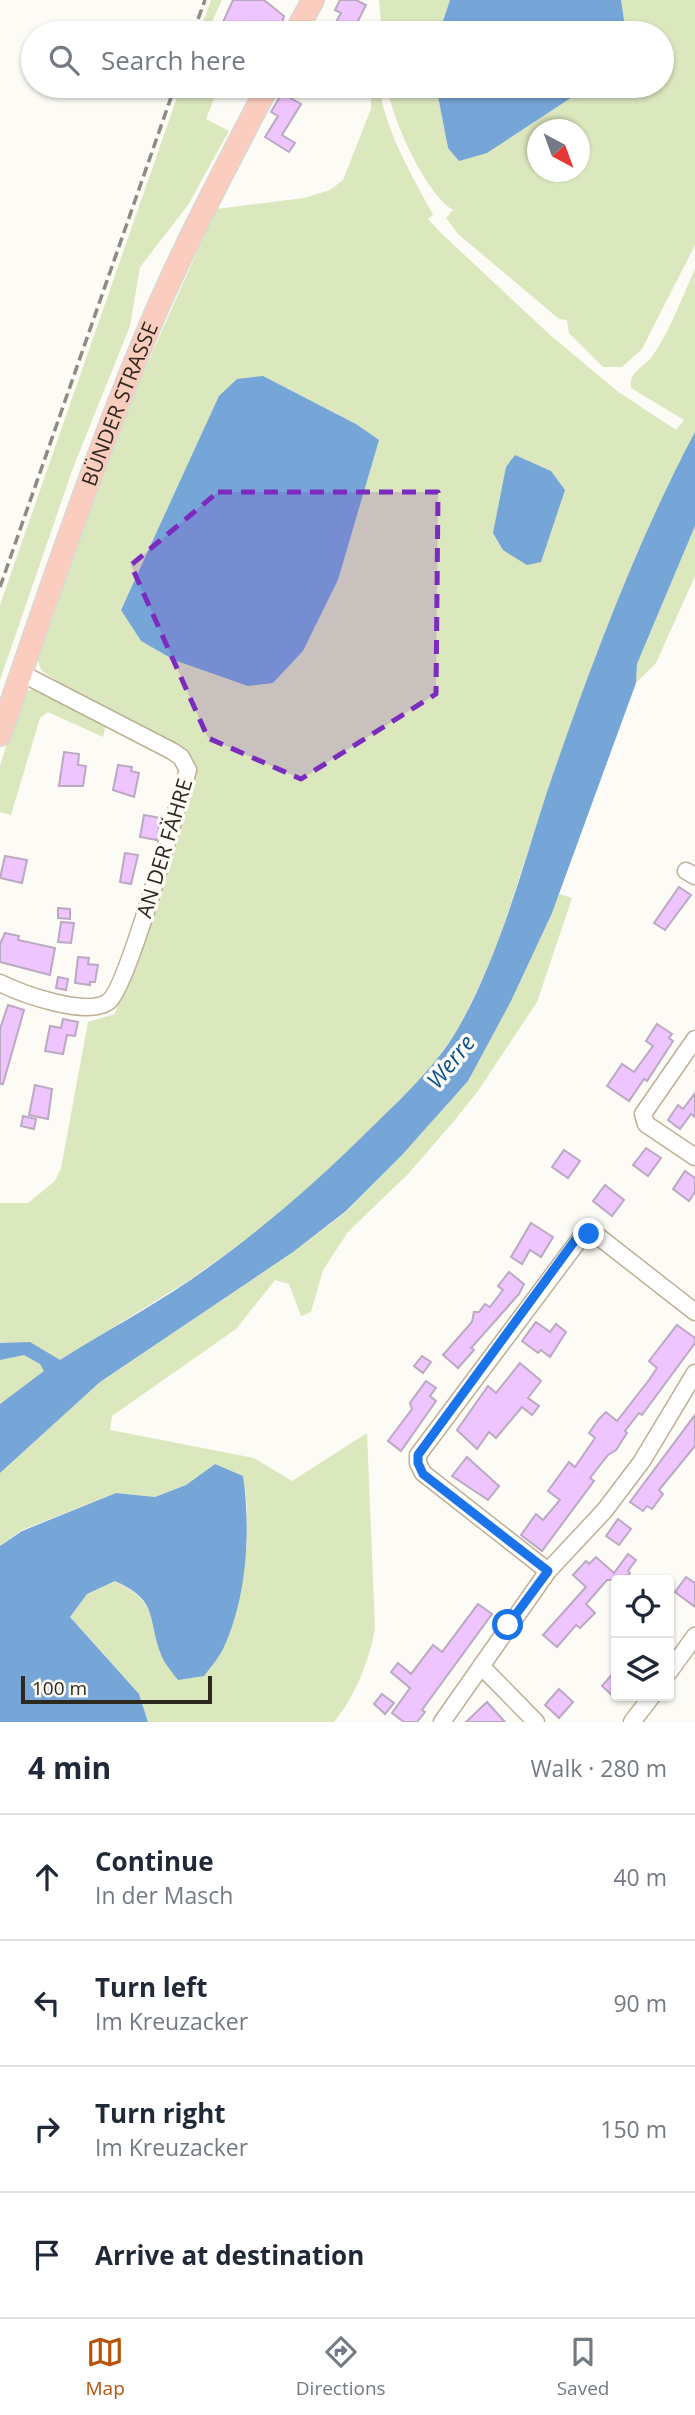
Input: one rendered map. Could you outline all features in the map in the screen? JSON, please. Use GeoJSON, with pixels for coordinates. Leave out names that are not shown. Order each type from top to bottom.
{"type":"FeatureCollection","features":[{"type":"Feature","properties":{"kind":"main road"},"geometry":{"type":"LineString","coordinates":[[302,21],[313,0]]}},
{"type":"Feature","properties":{"kind":"main road","name":"BÜNDER STRASSE"},"geometry":{"type":"LineString","coordinates":[[0,735],[85,488],[150,326],[196,225],[262,98]]}},
{"type":"Feature","properties":{"kind":"street","name":"AN DER FÄHRE"},"geometry":{"type":"LineString","coordinates":[[0,983],[39,999],[86,1007],[101,1006],[113,998],[128,964],[188,770],[181,757],[172,751],[21,673]]}},
{"type":"Feature","properties":{"kind":"street"},"geometry":{"type":"LineString","coordinates":[[695,1039],[643,1114],[646,1124],[695,1157]]}},
{"type":"Feature","properties":{"kind":"street"},"geometry":{"type":"LineString","coordinates":[[548,1571],[423,1474],[417,1459],[576,1239],[589,1234],[599,1237],[695,1312]]}},
{"type":"Feature","properties":{"kind":"street"},"geometry":{"type":"LineString","coordinates":[[442,1722],[548,1571],[605,1510],[642,1461],[695,1373]]}},
{"type":"Feature","properties":{"kind":"street"},"geometry":{"type":"LineString","coordinates":[[674,1665],[695,1636]]}},
{"type":"Feature","properties":{"kind":"street"},"geometry":{"type":"LineString","coordinates":[[481,1666],[536,1722]]}},
{"type":"Feature","properties":{"kind":"street"},"geometry":{"type":"LineString","coordinates":[[632,1722],[648,1701]]}},
{"type":"Feature","properties":{"kind":"highlighted area"},"geometry":{"type":"Polygon","coordinates":[[[218,492],[438,492],[436,694],[301,779],[208,738],[131,565],[218,492]]]}},
{"type":"Feature","properties":{"kind":"green space"},"geometry":{"type":"Polygon","coordinates":[[[211,0],[222,0],[212,21],[203,21],[211,0]]]}},
{"type":"Feature","properties":{"kind":"green space"},"geometry":{"type":"Polygon","coordinates":[[[379,0],[450,0],[443,21],[381,21],[379,0]]]}},
{"type":"Feature","properties":{"kind":"green space"},"geometry":{"type":"Polygon","coordinates":[[[621,0],[695,0],[695,245],[642,349],[622,367],[603,367],[569,333],[567,320],[559,319],[458,234],[446,218],[453,210],[442,201],[421,172],[395,117],[390,98],[438,98],[448,148],[487,153],[527,127],[527,182],[590,182],[590,119],[539,119],[571,98],[674,98],[674,21],[624,21],[621,0]]]}},
{"type":"Feature","properties":{"kind":"green space"},"geometry":{"type":"Polygon","coordinates":[[[177,98],[214,98],[206,119],[229,131],[188,205],[140,267],[130,326],[73,468],[0,680],[0,605],[177,98]]]}},
{"type":"Feature","properties":{"kind":"green space"},"geometry":{"type":"Polygon","coordinates":[[[371,98],[381,98],[393,136],[433,215],[428,219],[549,334],[617,391],[676,430],[684,420],[631,388],[631,382],[634,374],[651,358],[664,337],[695,269],[695,432],[643,542],[609,627],[552,778],[494,955],[460,1026],[428,1072],[309,1189],[262,1228],[188,1281],[60,1360],[0,1404],[0,1203],[28,1203],[55,1181],[61,1168],[88,1022],[115,1014],[191,768],[108,715],[103,737],[48,712],[40,718],[11,815],[0,812],[0,766],[23,692],[58,682],[41,670],[38,660],[114,439],[216,209],[304,198],[330,190],[343,180],[371,109],[371,98]],[[263,376],[168,510],[121,609],[141,641],[174,660],[273,683],[303,651],[338,580],[378,441],[356,424],[263,376]]]}},
{"type":"Feature","properties":{"kind":"green space"},"geometry":{"type":"Polygon","coordinates":[[[695,526],[695,576],[656,663],[636,683],[637,664],[695,526]]]}},
{"type":"Feature","properties":{"kind":"green space"},"geometry":{"type":"Polygon","coordinates":[[[559,894],[572,898],[537,1002],[478,1091],[454,1121],[409,1173],[348,1232],[323,1270],[311,1312],[301,1316],[289,1284],[275,1280],[236,1329],[112,1416],[110,1430],[254,1458],[292,1481],[367,1433],[375,1628],[355,1689],[334,1722],[148,1722],[139,1694],[70,1617],[87,1594],[115,1581],[137,1595],[149,1610],[160,1654],[247,1547],[247,1506],[243,1476],[215,1464],[186,1485],[155,1497],[116,1493],[22,1530],[0,1546],[0,1473],[100,1382],[293,1252],[347,1211],[402,1155],[468,1081],[559,894]]]}},
{"type":"Feature","properties":{"kind":"water"},"geometry":{"type":"Polygon","coordinates":[[[450,0],[621,0],[624,21],[443,21],[450,0]]]}},
{"type":"Feature","properties":{"kind":"water"},"geometry":{"type":"Polygon","coordinates":[[[438,98],[571,98],[539,119],[527,119],[527,127],[487,153],[459,161],[448,148],[438,98]]]}},
{"type":"Feature","properties":{"kind":"water"},"geometry":{"type":"Polygon","coordinates":[[[263,376],[356,424],[379,440],[338,580],[303,651],[273,683],[248,686],[174,660],[141,641],[121,610],[219,396],[237,379],[263,376]]]}},
{"type":"Feature","properties":{"kind":"water","name":"Werre"},"geometry":{"type":"Polygon","coordinates":[[[695,432],[695,526],[637,664],[636,683],[552,913],[511,1001],[468,1081],[402,1155],[346,1211],[293,1252],[100,1382],[0,1473],[0,1404],[44,1371],[40,1364],[24,1355],[0,1360],[0,1343],[30,1342],[60,1360],[189,1281],[262,1227],[330,1168],[409,1091],[451,1039],[474,997],[499,939],[548,789],[633,562],[695,432]]]}},
{"type":"Feature","properties":{"kind":"water"},"geometry":{"type":"Polygon","coordinates":[[[515,455],[551,471],[565,490],[541,562],[527,565],[503,550],[493,533],[506,467],[515,455]]]}},
{"type":"Feature","properties":{"kind":"water"},"geometry":{"type":"Polygon","coordinates":[[[215,1464],[243,1476],[247,1541],[242,1587],[231,1629],[221,1653],[204,1676],[178,1680],[161,1656],[152,1618],[145,1602],[115,1581],[87,1594],[70,1617],[139,1694],[148,1722],[0,1722],[0,1546],[22,1531],[116,1493],[155,1497],[186,1485],[215,1464]]]}},
{"type":"Feature","properties":{"kind":"building"},"geometry":{"type":"Polygon","coordinates":[[[233,0],[264,0],[284,16],[283,21],[223,21],[233,0]]]}},
{"type":"Feature","properties":{"kind":"building"},"geometry":{"type":"Polygon","coordinates":[[[340,0],[356,0],[366,5],[358,21],[337,21],[341,13],[335,10],[340,0]]]}},
{"type":"Feature","properties":{"kind":"building"},"geometry":{"type":"Polygon","coordinates":[[[279,98],[291,98],[301,104],[282,135],[295,143],[289,152],[265,137],[278,116],[271,112],[279,98]]]}},
{"type":"Feature","properties":{"kind":"building"},"geometry":{"type":"Polygon","coordinates":[[[64,752],[79,754],[78,765],[86,766],[83,786],[59,786],[64,752]]]}},
{"type":"Feature","properties":{"kind":"building"},"geometry":{"type":"Polygon","coordinates":[[[118,765],[132,767],[131,771],[139,773],[134,797],[113,790],[118,765]]]}},
{"type":"Feature","properties":{"kind":"building"},"geometry":{"type":"Polygon","coordinates":[[[144,815],[161,818],[157,840],[140,837],[144,815]]]}},
{"type":"Feature","properties":{"kind":"building"},"geometry":{"type":"Polygon","coordinates":[[[125,853],[138,855],[131,884],[120,882],[125,853]]]}},
{"type":"Feature","properties":{"kind":"building"},"geometry":{"type":"Polygon","coordinates":[[[5,856],[27,860],[22,883],[0,878],[5,856]]]}},
{"type":"Feature","properties":{"kind":"building"},"geometry":{"type":"Polygon","coordinates":[[[679,887],[691,895],[665,930],[654,923],[679,887]]]}},
{"type":"Feature","properties":{"kind":"building"},"geometry":{"type":"Polygon","coordinates":[[[58,908],[70,909],[70,919],[58,918],[58,908]]]}},
{"type":"Feature","properties":{"kind":"building"},"geometry":{"type":"Polygon","coordinates":[[[61,922],[74,923],[71,943],[58,942],[61,922]]]}},
{"type":"Feature","properties":{"kind":"building"},"geometry":{"type":"Polygon","coordinates":[[[5,933],[19,936],[18,940],[55,948],[50,975],[0,962],[0,944],[5,933]]]}},
{"type":"Feature","properties":{"kind":"building"},"geometry":{"type":"Polygon","coordinates":[[[78,957],[89,958],[88,964],[98,965],[95,982],[90,982],[90,985],[75,983],[78,957]]]}},
{"type":"Feature","properties":{"kind":"building"},"geometry":{"type":"Polygon","coordinates":[[[58,977],[68,979],[66,990],[56,988],[58,977]]]}},
{"type":"Feature","properties":{"kind":"building"},"geometry":{"type":"Polygon","coordinates":[[[8,1005],[24,1010],[3,1084],[0,1084],[0,1029],[8,1005]]]}},
{"type":"Feature","properties":{"kind":"building"},"geometry":{"type":"Polygon","coordinates":[[[63,1019],[78,1022],[75,1036],[67,1035],[63,1054],[45,1051],[50,1026],[61,1028],[63,1019]]]}},
{"type":"Feature","properties":{"kind":"building"},"geometry":{"type":"Polygon","coordinates":[[[657,1024],[672,1034],[669,1038],[673,1041],[647,1081],[644,1079],[629,1101],[607,1086],[622,1064],[634,1072],[653,1046],[646,1041],[657,1024]]]}},
{"type":"Feature","properties":{"kind":"building"},"geometry":{"type":"Polygon","coordinates":[[[35,1085],[52,1089],[48,1119],[29,1115],[35,1085]]]}},
{"type":"Feature","properties":{"kind":"building"},"geometry":{"type":"Polygon","coordinates":[[[695,1093],[695,1117],[691,1114],[680,1129],[668,1120],[678,1105],[683,1109],[695,1093]]]}},
{"type":"Feature","properties":{"kind":"building"},"geometry":{"type":"Polygon","coordinates":[[[23,1116],[36,1119],[34,1129],[21,1126],[23,1116]]]}},
{"type":"Feature","properties":{"kind":"building"},"geometry":{"type":"Polygon","coordinates":[[[646,1148],[661,1158],[648,1176],[633,1165],[646,1148]]]}},
{"type":"Feature","properties":{"kind":"building"},"geometry":{"type":"Polygon","coordinates":[[[564,1150],[580,1161],[568,1178],[552,1167],[564,1150]]]}},
{"type":"Feature","properties":{"kind":"building"},"geometry":{"type":"Polygon","coordinates":[[[685,1171],[695,1178],[695,1192],[689,1201],[673,1189],[685,1171]]]}},
{"type":"Feature","properties":{"kind":"building"},"geometry":{"type":"Polygon","coordinates":[[[605,1185],[624,1200],[612,1216],[593,1201],[605,1185]]]}},
{"type":"Feature","properties":{"kind":"building"},"geometry":{"type":"Polygon","coordinates":[[[531,1223],[553,1237],[541,1257],[530,1250],[522,1264],[511,1257],[531,1223]]]}},
{"type":"Feature","properties":{"kind":"building"},"geometry":{"type":"Polygon","coordinates":[[[509,1272],[524,1284],[519,1294],[471,1348],[474,1350],[458,1368],[443,1355],[472,1322],[474,1312],[479,1312],[485,1304],[490,1307],[503,1290],[498,1286],[509,1272]]]}},
{"type":"Feature","properties":{"kind":"building"},"geometry":{"type":"Polygon","coordinates":[[[536,1322],[550,1332],[556,1324],[566,1332],[550,1357],[541,1350],[538,1353],[522,1341],[536,1322]]]}},
{"type":"Feature","properties":{"kind":"building"},"geometry":{"type":"Polygon","coordinates":[[[677,1325],[695,1338],[695,1343],[642,1415],[639,1413],[625,1431],[627,1433],[616,1450],[608,1455],[590,1478],[594,1481],[542,1551],[521,1535],[536,1514],[543,1520],[560,1500],[548,1491],[569,1462],[575,1467],[595,1438],[589,1433],[599,1419],[606,1412],[617,1421],[649,1380],[657,1368],[649,1361],[677,1325]]]}},
{"type":"Feature","properties":{"kind":"building"},"geometry":{"type":"Polygon","coordinates":[[[422,1356],[431,1362],[423,1373],[414,1366],[422,1356]]]}},
{"type":"Feature","properties":{"kind":"building"},"geometry":{"type":"Polygon","coordinates":[[[520,1363],[541,1381],[528,1398],[539,1406],[532,1415],[522,1407],[496,1438],[489,1432],[477,1449],[457,1430],[488,1386],[496,1393],[520,1363]]]}},
{"type":"Feature","properties":{"kind":"building"},"geometry":{"type":"Polygon","coordinates":[[[426,1381],[436,1388],[430,1396],[436,1401],[401,1451],[388,1441],[412,1409],[410,1403],[426,1381]]]}},
{"type":"Feature","properties":{"kind":"building"},"geometry":{"type":"Polygon","coordinates":[[[695,1415],[695,1446],[659,1490],[663,1494],[652,1509],[647,1506],[643,1511],[630,1502],[695,1415]]]}},
{"type":"Feature","properties":{"kind":"building"},"geometry":{"type":"Polygon","coordinates":[[[467,1457],[499,1486],[488,1500],[452,1476],[467,1457]]]}},
{"type":"Feature","properties":{"kind":"building"},"geometry":{"type":"Polygon","coordinates":[[[618,1519],[631,1529],[619,1545],[606,1536],[618,1519]]]}},
{"type":"Feature","properties":{"kind":"building"},"geometry":{"type":"Polygon","coordinates":[[[628,1554],[636,1560],[628,1575],[611,1575],[611,1580],[607,1580],[586,1604],[595,1613],[580,1628],[576,1625],[557,1647],[543,1635],[586,1587],[573,1575],[586,1561],[589,1564],[596,1557],[614,1573],[628,1554]]]}},
{"type":"Feature","properties":{"kind":"building"},"geometry":{"type":"Polygon","coordinates":[[[686,1577],[695,1583],[695,1607],[675,1592],[686,1577]]]}},
{"type":"Feature","properties":{"kind":"building"},"geometry":{"type":"Polygon","coordinates":[[[478,1604],[492,1614],[422,1710],[425,1712],[417,1722],[404,1722],[392,1713],[410,1688],[391,1672],[398,1663],[411,1674],[433,1645],[442,1652],[478,1604]]]}},
{"type":"Feature","properties":{"kind":"building"},"geometry":{"type":"Polygon","coordinates":[[[611,1676],[611,1694],[602,1686],[611,1676]]]}},
{"type":"Feature","properties":{"kind":"building"},"geometry":{"type":"Polygon","coordinates":[[[559,1689],[573,1702],[559,1718],[545,1705],[559,1689]]]}},
{"type":"Feature","properties":{"kind":"building"},"geometry":{"type":"Polygon","coordinates":[[[382,1694],[394,1703],[385,1714],[374,1704],[382,1694]]]}},
{"type":"Feature","properties":{"kind":"building"},"geometry":{"type":"Polygon","coordinates":[[[487,1702],[505,1722],[466,1722],[487,1702]]]}},
{"type":"Feature","properties":{"kind":"railway"},"geometry":{"type":"LineString","coordinates":[[197,21],[205,0]]}},
{"type":"Feature","properties":{"kind":"railway"},"geometry":{"type":"LineString","coordinates":[[0,587],[171,98]]}},
{"type":"Feature","properties":{"kind":"route"},"geometry":{"type":"LineString","coordinates":[[508,1625],[548,1571],[423,1474],[418,1455],[576,1239],[589,1234]]}}]}
